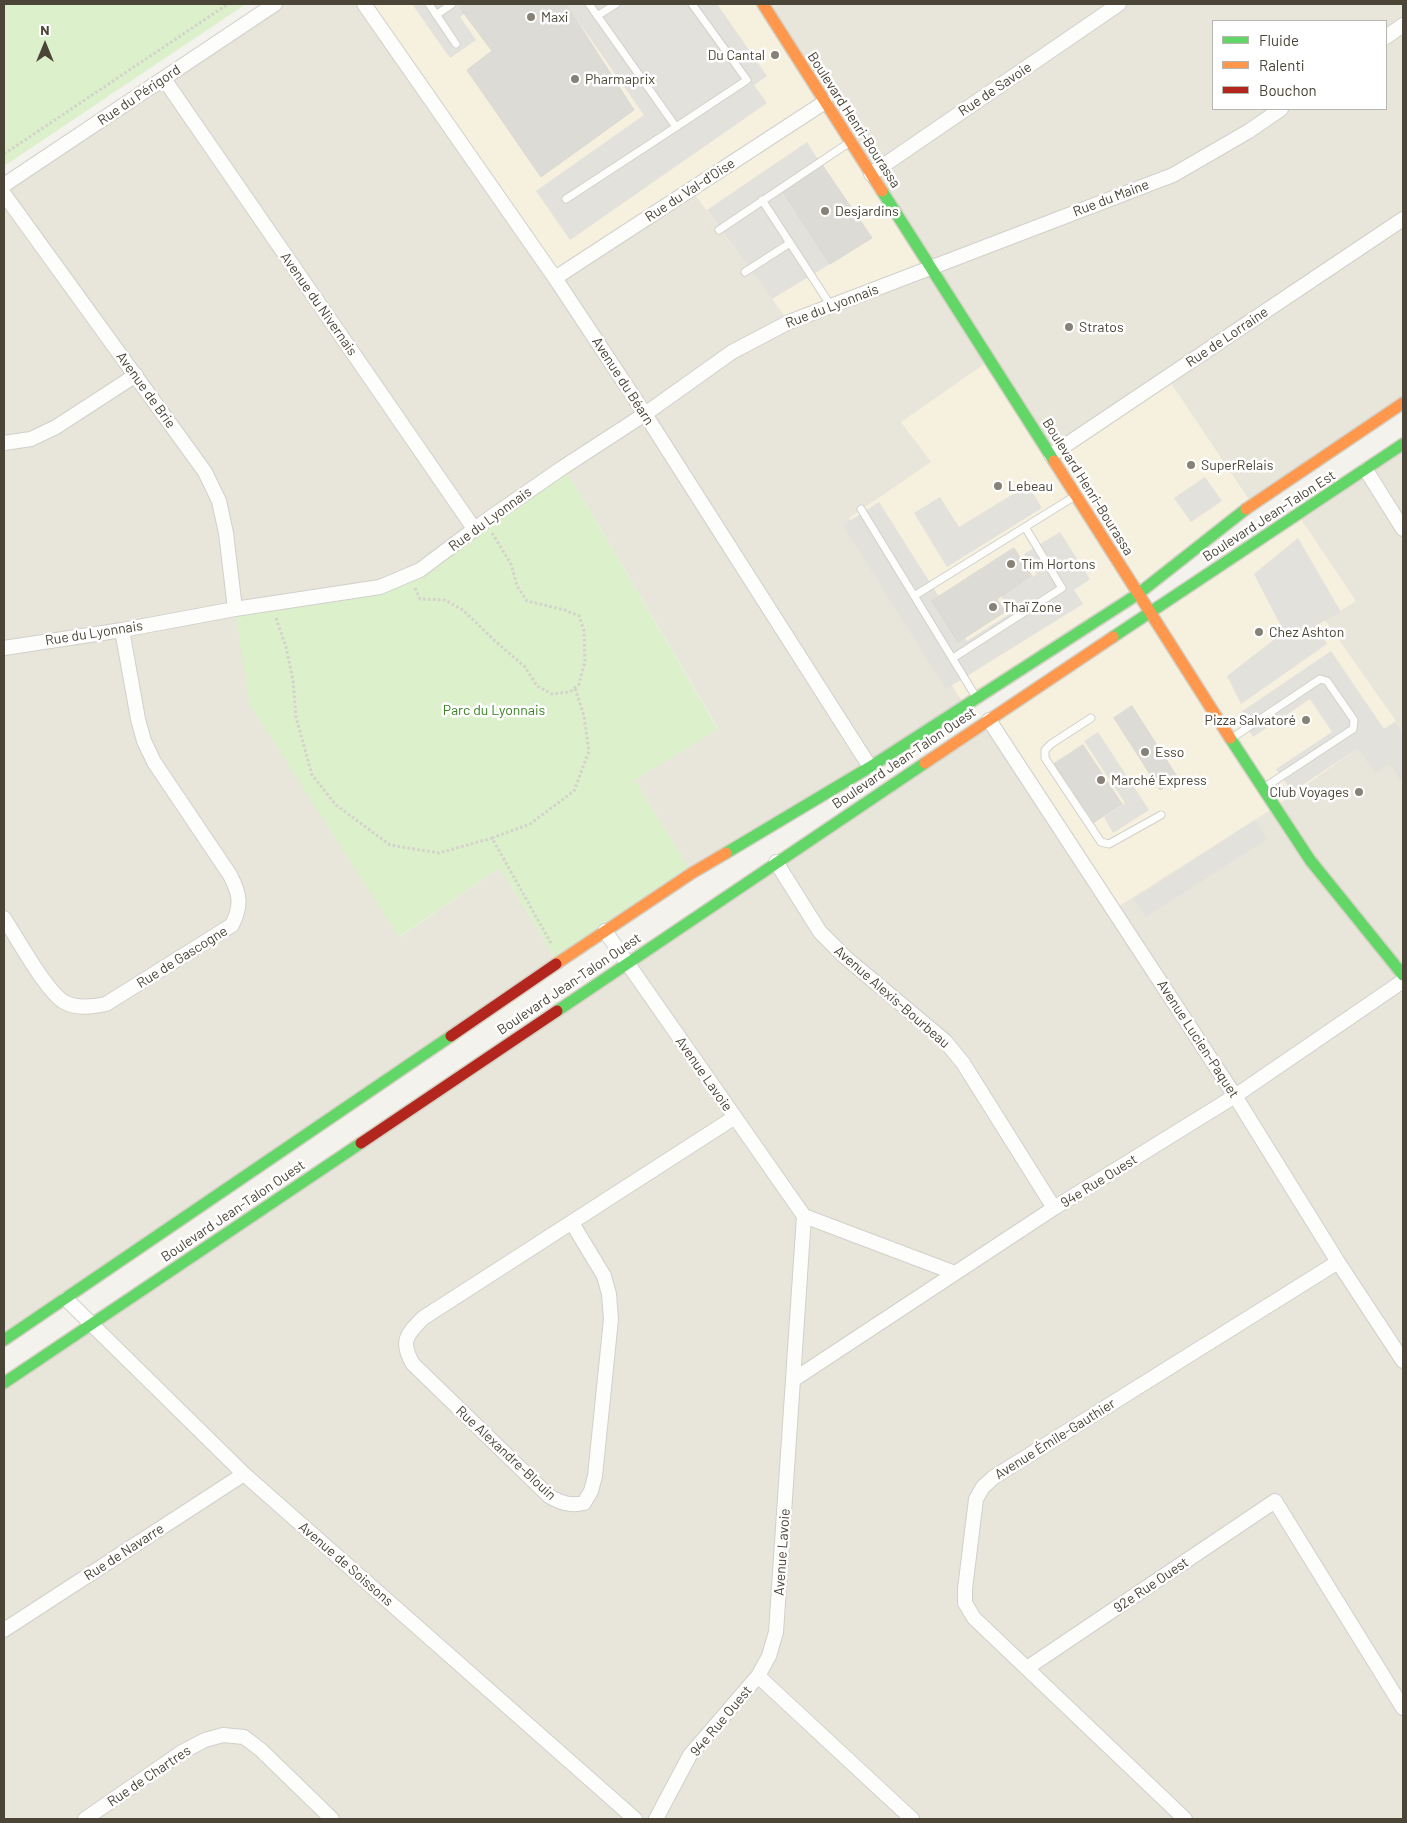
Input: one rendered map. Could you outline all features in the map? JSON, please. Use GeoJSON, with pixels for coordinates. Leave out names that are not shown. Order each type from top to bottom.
{"type":"FeatureCollection","features":[{"type":"Feature","properties":{"kind":"street","name":"Rue du Périgord"},"geometry":{"type":"LineString","coordinates":[[4,185],[275,4]]}},
{"type":"Feature","properties":{"kind":"street","name":"Avenue du Béarn"},"geometry":{"type":"LineString","coordinates":[[364,4],[555,278],[645,414],[870,767]]}},
{"type":"Feature","properties":{"kind":"street","name":"Rue de Savoie"},"geometry":{"type":"LineString","coordinates":[[871,174],[1119,4]]}},
{"type":"Feature","properties":{"kind":"street","name":"Boulevard Henri-Bourassa"},"geometry":{"type":"LineString","coordinates":[[769,6],[825,102],[1150,611],[1188,674],[1310,860],[1403,975]]}},
{"type":"Feature","properties":{"kind":"street"},"geometry":{"type":"LineString","coordinates":[[1387,36],[1403,25]]}},
{"type":"Feature","properties":{"kind":"street","name":"Avenue du Nivernais"},"geometry":{"type":"LineString","coordinates":[[164,79],[480,526]]}},
{"type":"Feature","properties":{"kind":"street","name":"Rue du Val-d'Oise"},"geometry":{"type":"LineString","coordinates":[[555,278],[825,102]]}},
{"type":"Feature","properties":{"kind":"street","name":"Rue du Maine"},"geometry":{"type":"LineString","coordinates":[[931,268],[1173,175],[1249,131],[1280,110]]}},
{"type":"Feature","properties":{"kind":"street","name":"Avenue de Brie"},"geometry":{"type":"LineString","coordinates":[[4,194],[205,472],[219,501],[226,533],[235,609]]}},
{"type":"Feature","properties":{"kind":"street","name":"Rue de Lorraine"},"geometry":{"type":"LineString","coordinates":[[1050,455],[1403,220]]}},
{"type":"Feature","properties":{"kind":"street","name":"Rue du Lyonnais"},"geometry":{"type":"LineString","coordinates":[[4,648],[122,630],[235,609],[380,587],[420,570],[562,468],[645,414],[732,352],[789,322],[931,268]]}},
{"type":"Feature","properties":{"kind":"street"},"geometry":{"type":"LineString","coordinates":[[4,443],[31,439],[56,428],[136,375]]}},
{"type":"Feature","properties":{"kind":"street","name":"Boulevard Jean-Talon Est"},"geometry":{"type":"LineString","coordinates":[[1138,594],[1252,504],[1403,403]]}},
{"type":"Feature","properties":{"kind":"street","name":"Boulevard Jean-Talon Est"},"geometry":{"type":"LineString","coordinates":[[1150,611],[1403,444]]}},
{"type":"Feature","properties":{"kind":"street"},"geometry":{"type":"LineString","coordinates":[[1366,470],[1403,528]]}},
{"type":"Feature","properties":{"kind":"street","name":"Boulevard Jean-Talon Ouest"},"geometry":{"type":"LineString","coordinates":[[4,1340],[692,873],[870,767],[1138,594]]}},
{"type":"Feature","properties":{"kind":"street","name":"Boulevard Jean-Talon Ouest"},"geometry":{"type":"LineString","coordinates":[[4,1383],[1150,611]]}},
{"type":"Feature","properties":{"kind":"street","name":"Rue de Gascogne"},"geometry":{"type":"LineString","coordinates":[[4,918],[53,994],[66,1003],[91,1007],[106,1004],[232,925],[238,913],[240,901],[237,888],[230,875],[154,762],[144,741],[138,719],[122,630]]}},
{"type":"Feature","properties":{"kind":"street","name":"Avenue Lucien-Paquet"},"geometry":{"type":"LineString","coordinates":[[989,720],[1236,1096],[1338,1262],[1403,1362]]}},
{"type":"Feature","properties":{"kind":"street","name":"Avenue Alexis-Bourbeau"},"geometry":{"type":"LineString","coordinates":[[776,862],[820,932],[845,957],[945,1041],[963,1063],[1054,1208]]}},
{"type":"Feature","properties":{"kind":"street","name":"Avenue Lavoie"},"geometry":{"type":"LineString","coordinates":[[605,931],[804,1216],[776,1632],[769,1656],[758,1676]]}},
{"type":"Feature","properties":{"kind":"street","name":"94e Rue Ouest"},"geometry":{"type":"LineString","coordinates":[[793,1380],[1054,1208],[1236,1096],[1403,981]]}},
{"type":"Feature","properties":{"kind":"street","name":"Rue Alexandre-Blouin"},"geometry":{"type":"LineString","coordinates":[[572,1223],[604,1276],[609,1294],[610,1320],[595,1476],[591,1491],[584,1503],[572,1505],[560,1503],[549,1496],[413,1364],[406,1353],[405,1341],[411,1330],[423,1318],[735,1117]]}},
{"type":"Feature","properties":{"kind":"street"},"geometry":{"type":"LineString","coordinates":[[804,1216],[955,1273]]}},
{"type":"Feature","properties":{"kind":"street","name":"Avenue Émile-Gauthier"},"geometry":{"type":"LineString","coordinates":[[1185,1819],[974,1618],[965,1603],[965,1588],[976,1499],[983,1487],[994,1477],[1338,1262]]}},
{"type":"Feature","properties":{"kind":"street","name":"Avenue de Soissons"},"geometry":{"type":"LineString","coordinates":[[66,1298],[244,1474],[634,1819]]}},
{"type":"Feature","properties":{"kind":"street","name":"Rue de Navarre"},"geometry":{"type":"LineString","coordinates":[[4,1630],[244,1474]]}},
{"type":"Feature","properties":{"kind":"street","name":"92e Rue Ouest"},"geometry":{"type":"LineString","coordinates":[[1027,1668],[1275,1502],[1403,1708]]}},
{"type":"Feature","properties":{"kind":"street"},"geometry":{"type":"LineString","coordinates":[[758,1676],[912,1819]]}},
{"type":"Feature","properties":{"kind":"street","name":"94e Rue Ouest"},"geometry":{"type":"LineString","coordinates":[[656,1819],[690,1755],[758,1676]]}},
{"type":"Feature","properties":{"kind":"street","name":"Rue de Chartres"},"geometry":{"type":"LineString","coordinates":[[85,1819],[182,1752],[205,1740],[223,1735],[244,1737],[261,1750],[332,1819]]}},
{"type":"Feature","properties":{"kind":"lane"},"geometry":{"type":"LineString","coordinates":[[429,4],[456,44]]}},
{"type":"Feature","properties":{"kind":"lane"},"geometry":{"type":"LineString","coordinates":[[436,15],[452,4]]}},
{"type":"Feature","properties":{"kind":"lane"},"geometry":{"type":"LineString","coordinates":[[589,4],[676,127]]}},
{"type":"Feature","properties":{"kind":"lane"},"geometry":{"type":"LineString","coordinates":[[597,16],[616,4]]}},
{"type":"Feature","properties":{"kind":"lane"},"geometry":{"type":"LineString","coordinates":[[566,198],[747,80],[692,4]]}},
{"type":"Feature","properties":{"kind":"lane"},"geometry":{"type":"LineString","coordinates":[[719,230],[851,142]]}},
{"type":"Feature","properties":{"kind":"lane"},"geometry":{"type":"LineString","coordinates":[[762,200],[831,306]]}},
{"type":"Feature","properties":{"kind":"lane"},"geometry":{"type":"LineString","coordinates":[[745,272],[790,243]]}},
{"type":"Feature","properties":{"kind":"lane"},"geometry":{"type":"LineString","coordinates":[[914,596],[1076,495]]}},
{"type":"Feature","properties":{"kind":"lane"},"geometry":{"type":"LineString","coordinates":[[861,509],[976,697]]}},
{"type":"Feature","properties":{"kind":"lane"},"geometry":{"type":"LineString","coordinates":[[953,658],[1062,588],[1025,527]]}},
{"type":"Feature","properties":{"kind":"lane"},"geometry":{"type":"LineString","coordinates":[[1231,739],[1320,679],[1328,680],[1354,720],[1353,729],[1263,788]]}},
{"type":"Feature","properties":{"kind":"lane"},"geometry":{"type":"LineString","coordinates":[[1091,718],[1050,744],[1046,750],[1045,758],[1101,842],[1109,844],[1161,815]]}},
{"type":"Feature","properties":{"kind":"path"},"geometry":{"type":"LineString","coordinates":[[4,154],[228,4]]}},
{"type":"Feature","properties":{"kind":"path"},"geometry":{"type":"LineString","coordinates":[[409,575],[420,598],[446,600],[464,610],[525,667],[537,686],[552,694],[570,692],[579,684],[585,661],[584,631],[579,616],[565,610],[527,601],[517,586],[511,564],[480,526]]}},
{"type":"Feature","properties":{"kind":"path"},"geometry":{"type":"LineString","coordinates":[[272,603],[286,647],[296,716],[312,775],[336,805],[390,845],[439,852],[492,838],[530,824],[574,791],[589,751],[584,716],[574,688]]}},
{"type":"Feature","properties":{"kind":"path"},"geometry":{"type":"LineString","coordinates":[[492,838],[561,961]]}},
{"type":"Feature","properties":{"kind":"shaded area"},"geometry":{"type":"Polygon","coordinates":[[[275,4],[364,4],[691,189],[789,321],[763,4],[1403,4],[1403,403],[1252,504],[1051,455],[901,422],[932,462],[964,705],[692,873],[635,780],[718,728],[575,485],[562,468],[400,937],[500,868],[558,963],[4,1340],[4,185],[275,4]]]}},
{"type":"Feature","properties":{"kind":"shaded area"},"geometry":{"type":"Polygon","coordinates":[[[364,4],[763,4],[931,268],[789,322],[691,189],[555,278],[364,4]]]}},
{"type":"Feature","properties":{"kind":"shaded area"},"geometry":{"type":"Polygon","coordinates":[[[412,4],[479,4],[460,17],[476,40],[450,58],[412,4]]]}},
{"type":"Feature","properties":{"kind":"shaded area"},"geometry":{"type":"Polygon","coordinates":[[[566,4],[717,4],[767,76],[754,85],[767,103],[570,240],[536,191],[644,115],[566,4]]]}},
{"type":"Feature","properties":{"kind":"shaded area"},"geometry":{"type":"Polygon","coordinates":[[[807,142],[820,163],[780,190],[830,264],[772,299],[707,210],[807,142]]]}},
{"type":"Feature","properties":{"kind":"shaded area"},"geometry":{"type":"Polygon","coordinates":[[[990,360],[1051,455],[1167,377],[1252,504],[964,705],[849,518],[931,462],[901,422],[990,360]]]}},
{"type":"Feature","properties":{"kind":"shaded area"},"geometry":{"type":"Polygon","coordinates":[[[1403,444],[1403,1819],[4,1819],[4,1383],[989,720],[1325,619],[1355,601],[1298,515],[1403,444]]]}},
{"type":"Feature","properties":{"kind":"shaded area"},"geometry":{"type":"Polygon","coordinates":[[[1205,477],[1222,501],[1191,522],[1174,498],[1205,477]]]}},
{"type":"Feature","properties":{"kind":"shaded area"},"geometry":{"type":"Polygon","coordinates":[[[1028,485],[1042,508],[947,567],[914,513],[940,497],[959,527],[1028,485]]]}},
{"type":"Feature","properties":{"kind":"shaded area"},"geometry":{"type":"Polygon","coordinates":[[[879,502],[967,641],[1011,613],[1001,596],[1037,574],[1024,554],[1060,532],[1090,579],[1074,590],[1083,604],[946,689],[843,525],[879,502]]]}},
{"type":"Feature","properties":{"kind":"shaded area"},"geometry":{"type":"Polygon","coordinates":[[[1298,515],[1356,601],[1325,620],[1396,721],[1275,807],[1113,910],[989,720],[1298,515]]]}},
{"type":"Feature","properties":{"kind":"shaded area"},"geometry":{"type":"Polygon","coordinates":[[[1298,538],[1341,612],[1317,625],[1327,644],[1241,704],[1227,676],[1284,632],[1254,574],[1298,538]]]}},
{"type":"Feature","properties":{"kind":"shaded area"},"geometry":{"type":"Polygon","coordinates":[[[1331,651],[1384,729],[1395,722],[1403,734],[1403,784],[1389,763],[1375,773],[1358,748],[1292,792],[1276,769],[1332,732],[1310,699],[1253,737],[1238,714],[1331,651]]]}},
{"type":"Feature","properties":{"kind":"shaded area"},"geometry":{"type":"Polygon","coordinates":[[[1098,732],[1149,810],[1113,833],[1104,817],[1125,803],[1084,741],[1098,732]]]}},
{"type":"Feature","properties":{"kind":"shaded area"},"geometry":{"type":"Polygon","coordinates":[[[1255,820],[1267,839],[1146,917],[1134,899],[1255,820]]]}},
{"type":"Feature","properties":{"kind":"green space"},"geometry":{"type":"Polygon","coordinates":[[[4,4],[246,4],[4,166],[4,4]]]}},
{"type":"Feature","properties":{"kind":"green space","name":"Parc du Lyonnais"},"geometry":{"type":"Polygon","coordinates":[[[562,468],[575,485],[718,729],[635,780],[692,873],[558,963],[500,868],[399,937],[249,704],[235,609],[380,587],[420,570],[562,468]]]}},
{"type":"Feature","properties":{"kind":"building"},"geometry":{"type":"Polygon","coordinates":[[[467,4],[566,4],[634,110],[541,177],[467,70],[492,51],[460,8],[467,4]]]}},
{"type":"Feature","properties":{"kind":"building"},"geometry":{"type":"Polygon","coordinates":[[[821,163],[872,238],[830,264],[781,190],[821,163]]]}},
{"type":"Feature","properties":{"kind":"building"},"geometry":{"type":"Polygon","coordinates":[[[1014,548],[1032,576],[997,599],[1005,612],[958,642],[932,601],[1014,548]]]}},
{"type":"Feature","properties":{"kind":"building"},"geometry":{"type":"Polygon","coordinates":[[[1132,706],[1178,778],[1160,790],[1114,718],[1132,706]]]}},
{"type":"Feature","properties":{"kind":"building"},"geometry":{"type":"Polygon","coordinates":[[[1083,745],[1122,804],[1093,823],[1054,764],[1083,745]]]}},
{"type":"Feature","properties":{"kind":"traffic: fast"},"geometry":{"type":"LineString","coordinates":[[882,191],[1054,461]]}},
{"type":"Feature","properties":{"kind":"traffic: fast"},"geometry":{"type":"LineString","coordinates":[[1113,637],[1403,444]]}},
{"type":"Feature","properties":{"kind":"traffic: fast"},"geometry":{"type":"LineString","coordinates":[[726,853],[870,767],[1138,594],[1246,509]]}},
{"type":"Feature","properties":{"kind":"traffic: fast"},"geometry":{"type":"LineString","coordinates":[[1230,738],[1310,860],[1403,975]]}},
{"type":"Feature","properties":{"kind":"traffic: fast"},"geometry":{"type":"LineString","coordinates":[[557,1011],[925,763]]}},
{"type":"Feature","properties":{"kind":"traffic: fast"},"geometry":{"type":"LineString","coordinates":[[4,1340],[451,1036]]}},
{"type":"Feature","properties":{"kind":"traffic: fast"},"geometry":{"type":"LineString","coordinates":[[4,1383],[361,1143]]}},
{"type":"Feature","properties":{"kind":"traffic: slow"},"geometry":{"type":"LineString","coordinates":[[763,4],[882,191]]}},
{"type":"Feature","properties":{"kind":"traffic: slow"},"geometry":{"type":"LineString","coordinates":[[1246,509],[1403,403]]}},
{"type":"Feature","properties":{"kind":"traffic: slow"},"geometry":{"type":"LineString","coordinates":[[1054,461],[1230,738]]}},
{"type":"Feature","properties":{"kind":"traffic: slow"},"geometry":{"type":"LineString","coordinates":[[925,763],[1113,637]]}},
{"type":"Feature","properties":{"kind":"traffic: slow"},"geometry":{"type":"LineString","coordinates":[[556,964],[692,873],[726,853]]}},
{"type":"Feature","properties":{"kind":"traffic: jam"},"geometry":{"type":"LineString","coordinates":[[451,1036],[556,964]]}},
{"type":"Feature","properties":{"kind":"traffic: jam"},"geometry":{"type":"LineString","coordinates":[[361,1143],[557,1011]]}},
{"type":"Feature","properties":{"kind":"place","name":"Maxi"},"geometry":{"type":"Point","coordinates":[531,17]}},
{"type":"Feature","properties":{"kind":"place","name":"Du Cantal"},"geometry":{"type":"Point","coordinates":[775,55]}},
{"type":"Feature","properties":{"kind":"place","name":"Pharmaprix"},"geometry":{"type":"Point","coordinates":[575,79]}},
{"type":"Feature","properties":{"kind":"place","name":"Desjardins"},"geometry":{"type":"Point","coordinates":[825,211]}},
{"type":"Feature","properties":{"kind":"place","name":"Stratos"},"geometry":{"type":"Point","coordinates":[1069,327]}},
{"type":"Feature","properties":{"kind":"place","name":"SuperRelais"},"geometry":{"type":"Point","coordinates":[1191,465]}},
{"type":"Feature","properties":{"kind":"place","name":"Lebeau"},"geometry":{"type":"Point","coordinates":[998,486]}},
{"type":"Feature","properties":{"kind":"place","name":"Tim Hortons"},"geometry":{"type":"Point","coordinates":[1011,564]}},
{"type":"Feature","properties":{"kind":"place","name":"Thaï Zone"},"geometry":{"type":"Point","coordinates":[993,607]}},
{"type":"Feature","properties":{"kind":"place","name":"Chez Ashton"},"geometry":{"type":"Point","coordinates":[1259,632]}},
{"type":"Feature","properties":{"kind":"place","name":"Pizza Salvatoré"},"geometry":{"type":"Point","coordinates":[1306,720]}},
{"type":"Feature","properties":{"kind":"place","name":"Esso"},"geometry":{"type":"Point","coordinates":[1145,752]}},
{"type":"Feature","properties":{"kind":"place","name":"Marché Express"},"geometry":{"type":"Point","coordinates":[1101,780]}},
{"type":"Feature","properties":{"kind":"place","name":"Club Voyages"},"geometry":{"type":"Point","coordinates":[1359,792]}}]}
